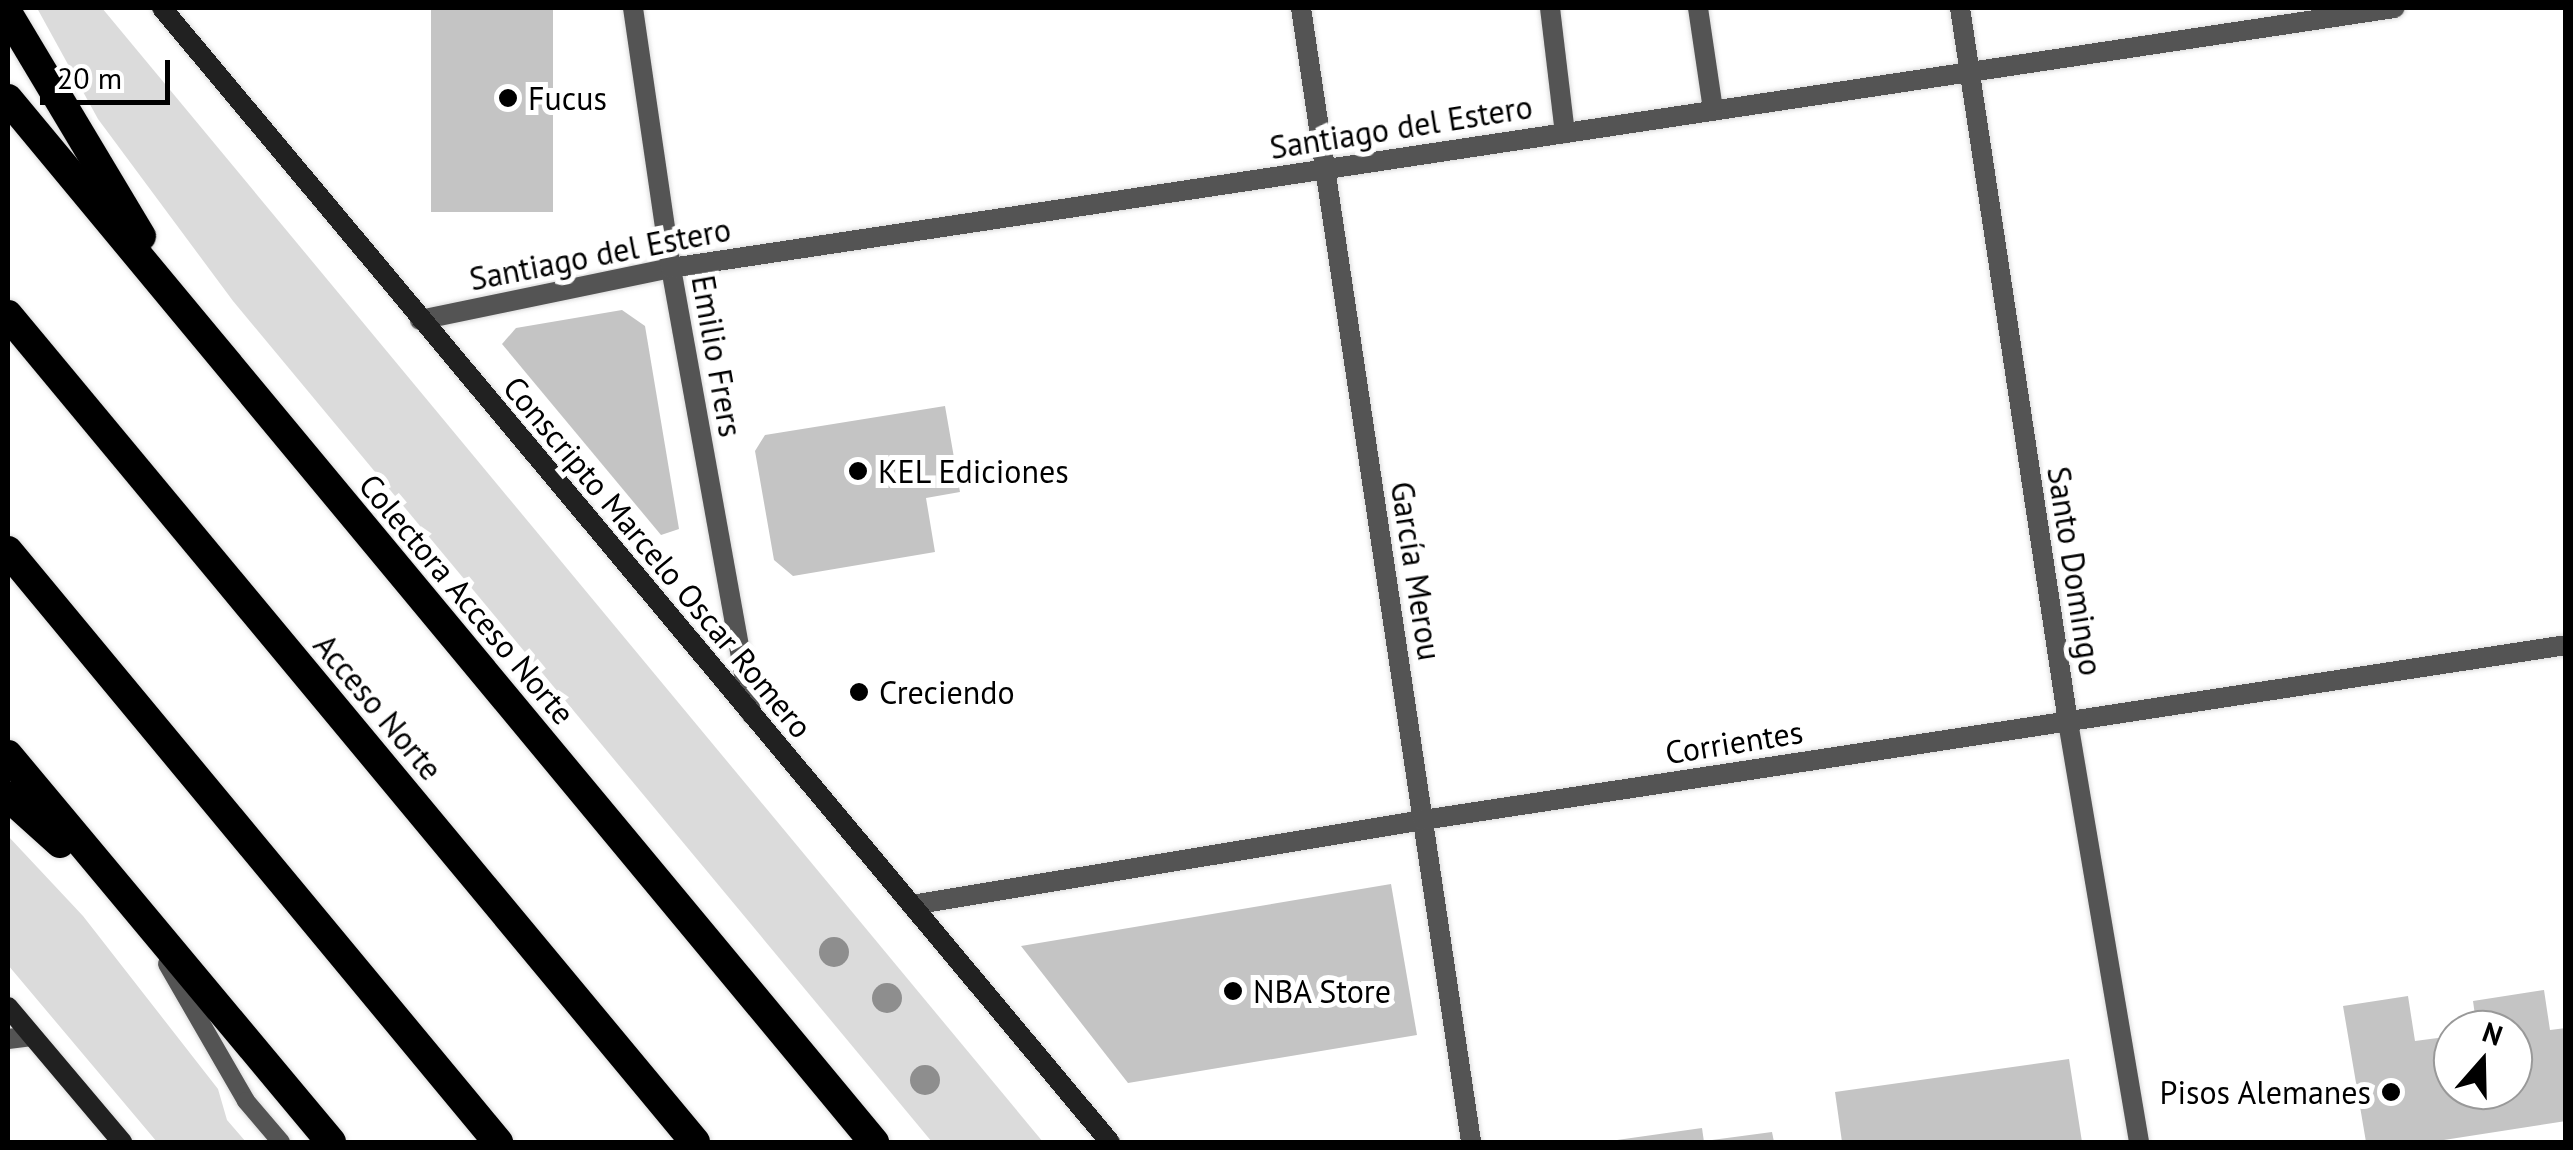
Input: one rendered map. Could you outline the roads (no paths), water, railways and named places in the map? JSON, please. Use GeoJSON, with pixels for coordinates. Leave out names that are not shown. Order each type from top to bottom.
{"type":"FeatureCollection","features":[{"type":"Feature","properties":{"kind":"highway"},"geometry":{"type":"LineString","coordinates":[[8,14],[191,320]]}},
{"type":"Feature","properties":{"kind":"highway","name":"Colectora Acceso Norte"},"geometry":{"type":"LineString","coordinates":[[8,100],[874,1142]]}},
{"type":"Feature","properties":{"kind":"highway","name":"Acceso Norte"},"geometry":{"type":"LineString","coordinates":[[8,316],[695,1142]]}},
{"type":"Feature","properties":{"kind":"highway"},"geometry":{"type":"LineString","coordinates":[[8,552],[498,1142]]}},
{"type":"Feature","properties":{"kind":"highway"},"geometry":{"type":"LineString","coordinates":[[8,756],[330,1142]]}},
{"type":"Feature","properties":{"kind":"highway"},"geometry":{"type":"LineString","coordinates":[[8,796],[137,911]]}},
{"type":"Feature","properties":{"kind":"street","name":"Conscripto Marcelo Oscar Romero"},"geometry":{"type":"LineString","coordinates":[[162,8],[1110,1142]]}},
{"type":"Feature","properties":{"kind":"street","name":"Emilio Frers"},"geometry":{"type":"LineString","coordinates":[[633,8],[671,268],[751,714]]}},
{"type":"Feature","properties":{"kind":"street","name":"García Merou"},"geometry":{"type":"LineString","coordinates":[[1301,8],[1471,1142]]}},
{"type":"Feature","properties":{"kind":"street"},"geometry":{"type":"LineString","coordinates":[[1550,8],[1566,133]]}},
{"type":"Feature","properties":{"kind":"street"},"geometry":{"type":"LineString","coordinates":[[1698,8],[1713,110]]}},
{"type":"Feature","properties":{"kind":"street","name":"Santo Domingo"},"geometry":{"type":"LineString","coordinates":[[1960,8],[2068,722],[2138,1142]]}},
{"type":"Feature","properties":{"kind":"street","name":"Santiago del Estero"},"geometry":{"type":"LineString","coordinates":[[420,320],[671,268],[2394,8]]}},
{"type":"Feature","properties":{"kind":"street","name":"Corrientes"},"geometry":{"type":"LineString","coordinates":[[912,906],[1423,820],[2566,646]]}},
{"type":"Feature","properties":{"kind":"street"},"geometry":{"type":"LineString","coordinates":[[8,1007],[122,1142]]}},
{"type":"Feature","properties":{"kind":"street"},"geometry":{"type":"LineString","coordinates":[[8,1039],[32,1036]]}},
{"type":"Feature","properties":{"kind":"lane"},"geometry":{"type":"LineString","coordinates":[[137,911],[246,1101],[281,1142]]}},
{"type":"Feature","properties":{"kind":"place","name":"Fucus"},"geometry":{"type":"Point","coordinates":[508,98]}},
{"type":"Feature","properties":{"kind":"place","name":"KEL Ediciones"},"geometry":{"type":"Point","coordinates":[858,471]}},
{"type":"Feature","properties":{"kind":"place","name":"Creciendo"},"geometry":{"type":"Point","coordinates":[859,692]}},
{"type":"Feature","properties":{"kind":"place","name":"NBA Store"},"geometry":{"type":"Point","coordinates":[1233,991]}},
{"type":"Feature","properties":{"kind":"place","name":"Pisos Alemanes"},"geometry":{"type":"Point","coordinates":[2391,1092]}}]}
